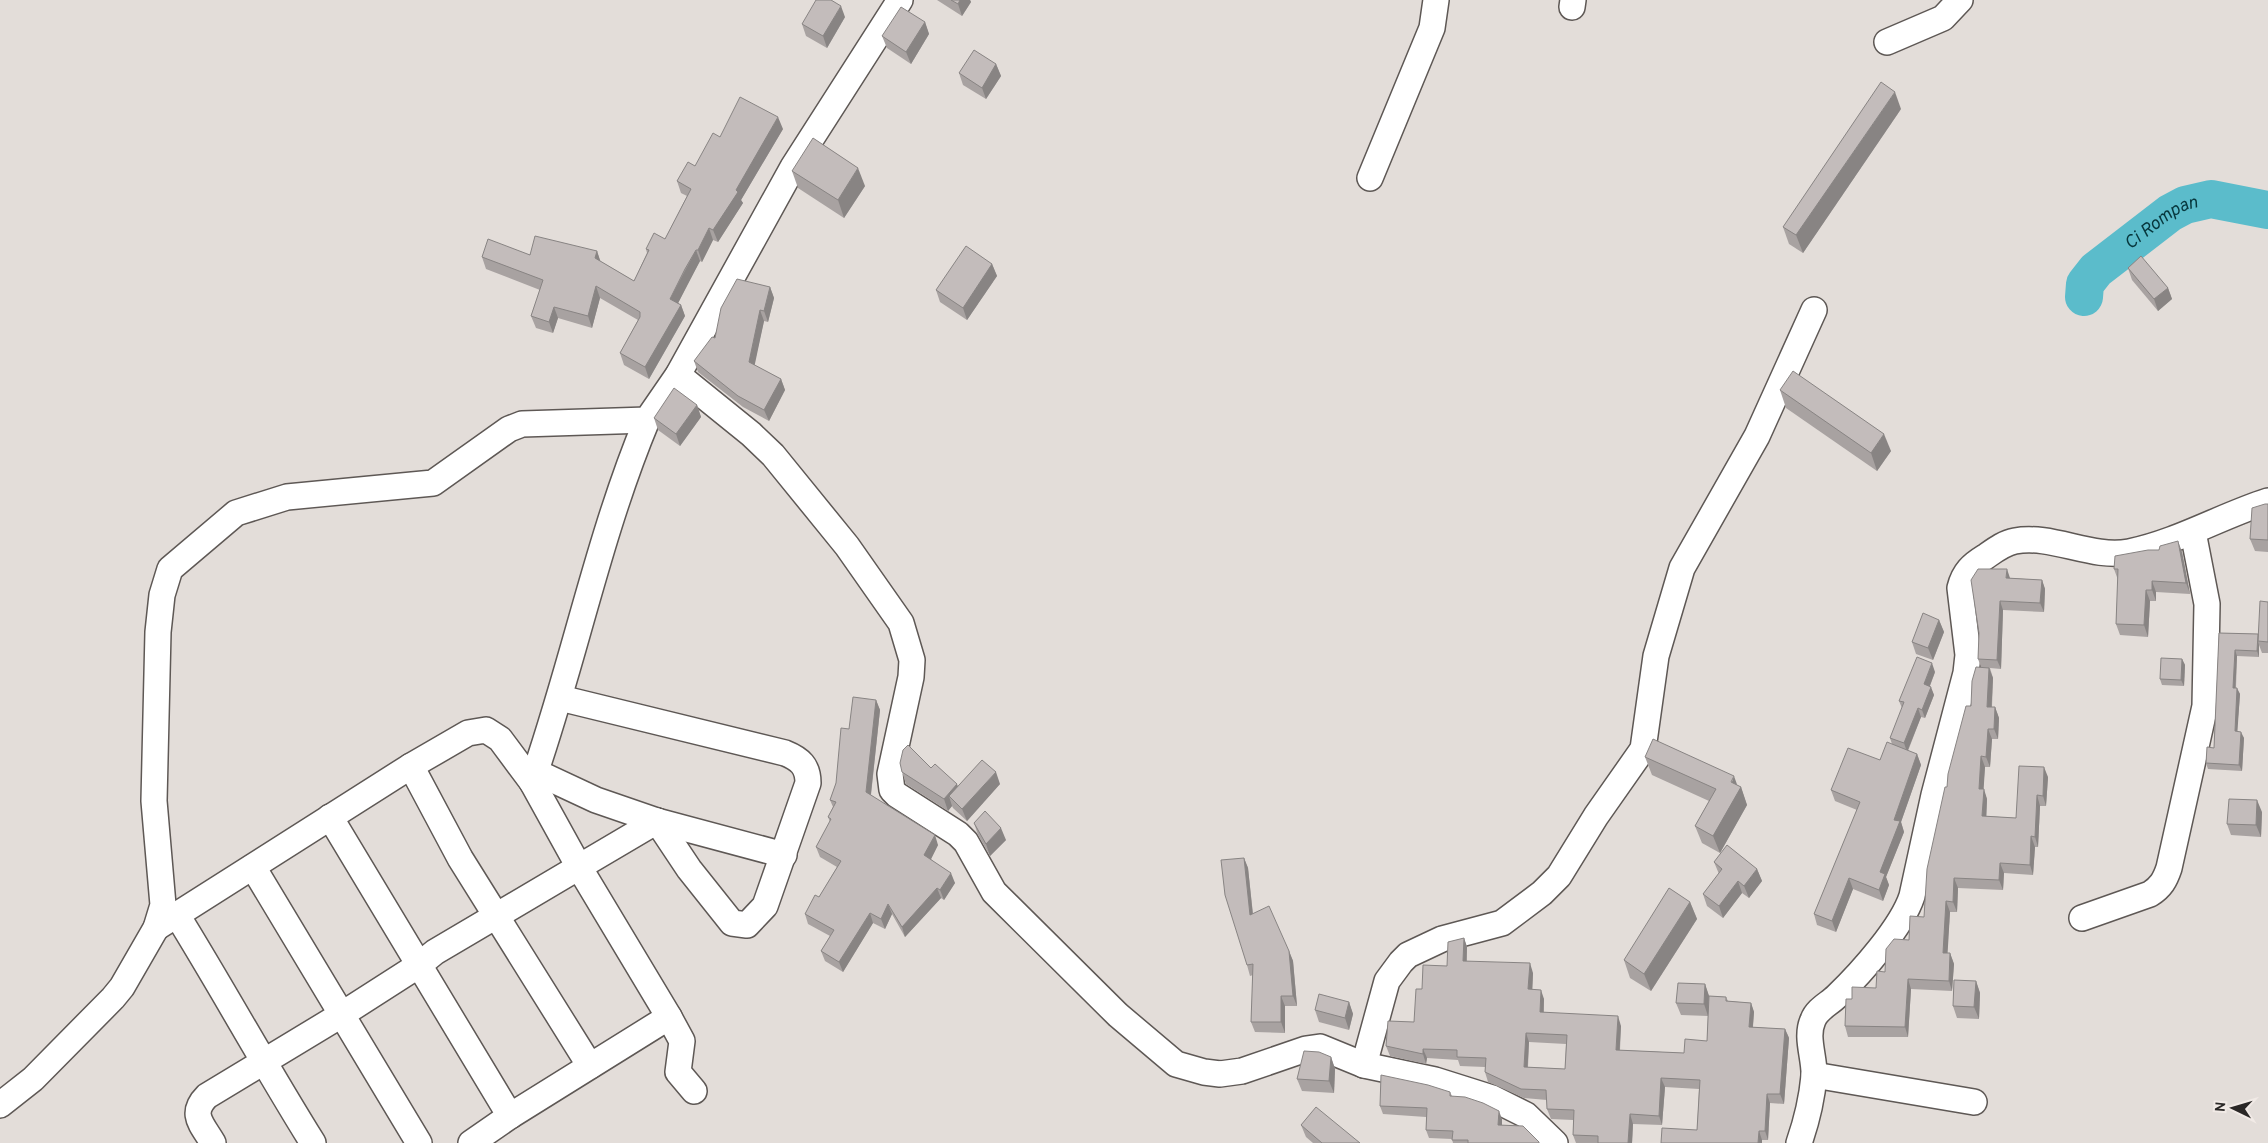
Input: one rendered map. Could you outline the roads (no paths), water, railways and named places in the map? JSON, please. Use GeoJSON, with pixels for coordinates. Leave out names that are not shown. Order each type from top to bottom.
{"type":"FeatureCollection","features":[{"type":"Feature","properties":{"kind":"street"},"geometry":{"type":"LineString","coordinates":[[534,777],[560,698],[614,511],[647,420],[678,375],[793,167],[900,0]]}},
{"type":"Feature","properties":{"kind":"street"},"geometry":{"type":"LineString","coordinates":[[1370,178],[1429,35],[1436,0]]}},
{"type":"Feature","properties":{"kind":"street"},"geometry":{"type":"LineString","coordinates":[[1886,42],[1943,18],[1960,0]]}},
{"type":"Feature","properties":{"kind":"street"},"geometry":{"type":"LineString","coordinates":[[1364,1064],[1387,981],[1400,962],[1408,954],[1442,939],[1502,923],[1542,894],[1559,876],[1596,816],[1643,749],[1656,656],[1682,568],[1757,436],[1814,310]]}},
{"type":"Feature","properties":{"kind":"street"},"geometry":{"type":"LineString","coordinates":[[678,375],[744,428],[773,455],[847,546],[901,623],[912,660],[911,677],[890,774],[892,790],[958,834],[966,842],[994,892],[1118,1015],[1176,1064],[1204,1072],[1227,1073],[1242,1071],[1306,1049],[1320,1047],[1364,1064],[1434,1080],[1492,1098],[1526,1115],[1555,1143]]}},
{"type":"Feature","properties":{"kind":"street"},"geometry":{"type":"LineString","coordinates":[[313,1143],[262,1063],[242,1023],[166,922],[154,801],[158,632],[162,595],[170,569],[236,513],[253,506],[298,496],[433,483],[510,429],[522,424],[647,420]]}},
{"type":"Feature","properties":{"kind":"street"},"geometry":{"type":"LineString","coordinates":[[1799,1143],[1814,1075],[1810,1030],[1812,1020],[1817,1012],[1837,996],[1892,932],[1907,909],[1912,896],[1934,795],[1966,673],[1968,655],[1960,588],[1963,577],[1971,566],[2003,545],[2016,541],[2029,540],[2119,553],[2193,532],[2268,501]]}},
{"type":"Feature","properties":{"kind":"street"},"geometry":{"type":"LineString","coordinates":[[2082,918],[2150,894],[2159,889],[2165,880],[2169,868],[2206,706],[2207,604],[2193,532]]}},
{"type":"Feature","properties":{"kind":"street"},"geometry":{"type":"LineString","coordinates":[[560,698],[795,757],[805,765],[808,783],[765,906],[752,921],[740,926],[732,923],[689,869],[657,821]]}},
{"type":"Feature","properties":{"kind":"street"},"geometry":{"type":"LineString","coordinates":[[0,1105],[33,1079],[113,998],[166,922],[411,766],[468,733],[486,730],[500,739],[534,777],[579,867],[682,1041],[678,1072],[694,1091]]}},
{"type":"Feature","properties":{"kind":"street"},"geometry":{"type":"LineString","coordinates":[[411,766],[460,858],[590,1066]]}},
{"type":"Feature","properties":{"kind":"street"},"geometry":{"type":"LineString","coordinates":[[534,777],[657,821],[784,855]]}},
{"type":"Feature","properties":{"kind":"street"},"geometry":{"type":"LineString","coordinates":[[330,817],[510,1116]]}},
{"type":"Feature","properties":{"kind":"street"},"geometry":{"type":"LineString","coordinates":[[213,1143],[197,1114],[201,1102],[207,1096],[341,1015],[419,965],[435,952],[657,821]]}},
{"type":"Feature","properties":{"kind":"street"},"geometry":{"type":"LineString","coordinates":[[252,867],[419,1143]]}},
{"type":"Feature","properties":{"kind":"street"},"geometry":{"type":"LineString","coordinates":[[471,1143],[510,1116],[669,1017]]}},
{"type":"Feature","properties":{"kind":"street"},"geometry":{"type":"LineString","coordinates":[[1814,1075],[1974,1102]]}},
{"type":"Feature","properties":{"kind":"waterway","name":"Ci Rompan"},"geometry":{"type":"LineString","coordinates":[[2084,297],[2085,284],[2096,270],[2170,213],[2185,205],[2211,199],[2268,210]]}}]}
